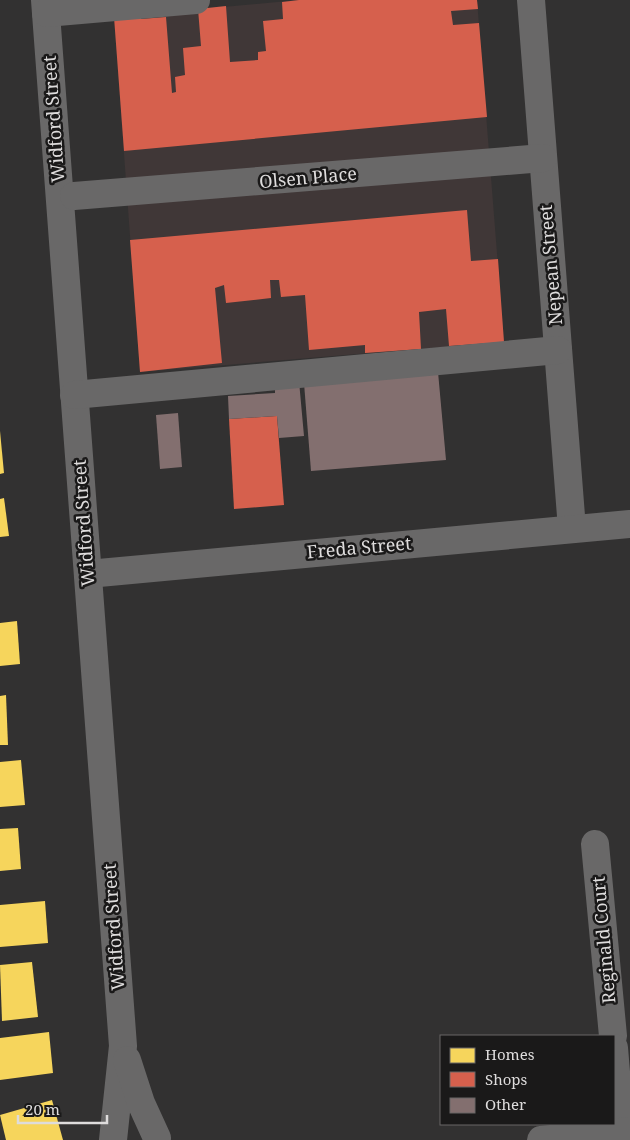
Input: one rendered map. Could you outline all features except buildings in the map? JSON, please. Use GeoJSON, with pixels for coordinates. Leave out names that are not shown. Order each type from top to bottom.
{"type":"FeatureCollection","features":[{"type":"Feature","properties":{"kind":"street"},"geometry":{"type":"LineString","coordinates":[[45,6],[196,0]]}},
{"type":"Feature","properties":{"kind":"street","name":"Nepean Street"},"geometry":{"type":"LineString","coordinates":[[531,0],[572,529]]}},
{"type":"Feature","properties":{"kind":"street","name":"Widford Street"},"geometry":{"type":"LineString","coordinates":[[45,6],[123,1046],[115,1140]]}},
{"type":"Feature","properties":{"kind":"street","name":"Olsen Place"},"geometry":{"type":"LineString","coordinates":[[74,196],[543,158]]}},
{"type":"Feature","properties":{"kind":"street"},"geometry":{"type":"LineString","coordinates":[[74,395],[558,350]]}},
{"type":"Feature","properties":{"kind":"street","name":"Freda Street"},"geometry":{"type":"LineString","coordinates":[[88,574],[630,524]]}},
{"type":"Feature","properties":{"kind":"street","name":"Reginald Court"},"geometry":{"type":"LineString","coordinates":[[595,844],[613,1035]]}},
{"type":"Feature","properties":{"kind":"street","name":"Widford Street"},"geometry":{"type":"LineString","coordinates":[[123,1046],[141,1103],[159,1139]]}},
{"type":"Feature","properties":{"kind":"street"},"geometry":{"type":"LineString","coordinates":[[541,1140],[626,1131],[615,1055]]}},
{"type":"Feature","properties":{"kind":"street"},"geometry":{"type":"LineString","coordinates":[[115,1140],[142,1134],[159,1139]]}},
{"type":"Feature","properties":{"kind":"shaded area"},"geometry":{"type":"Polygon","coordinates":[[[299,0],[477,0],[504,342],[140,372],[114,17],[299,0]]]}}]}
